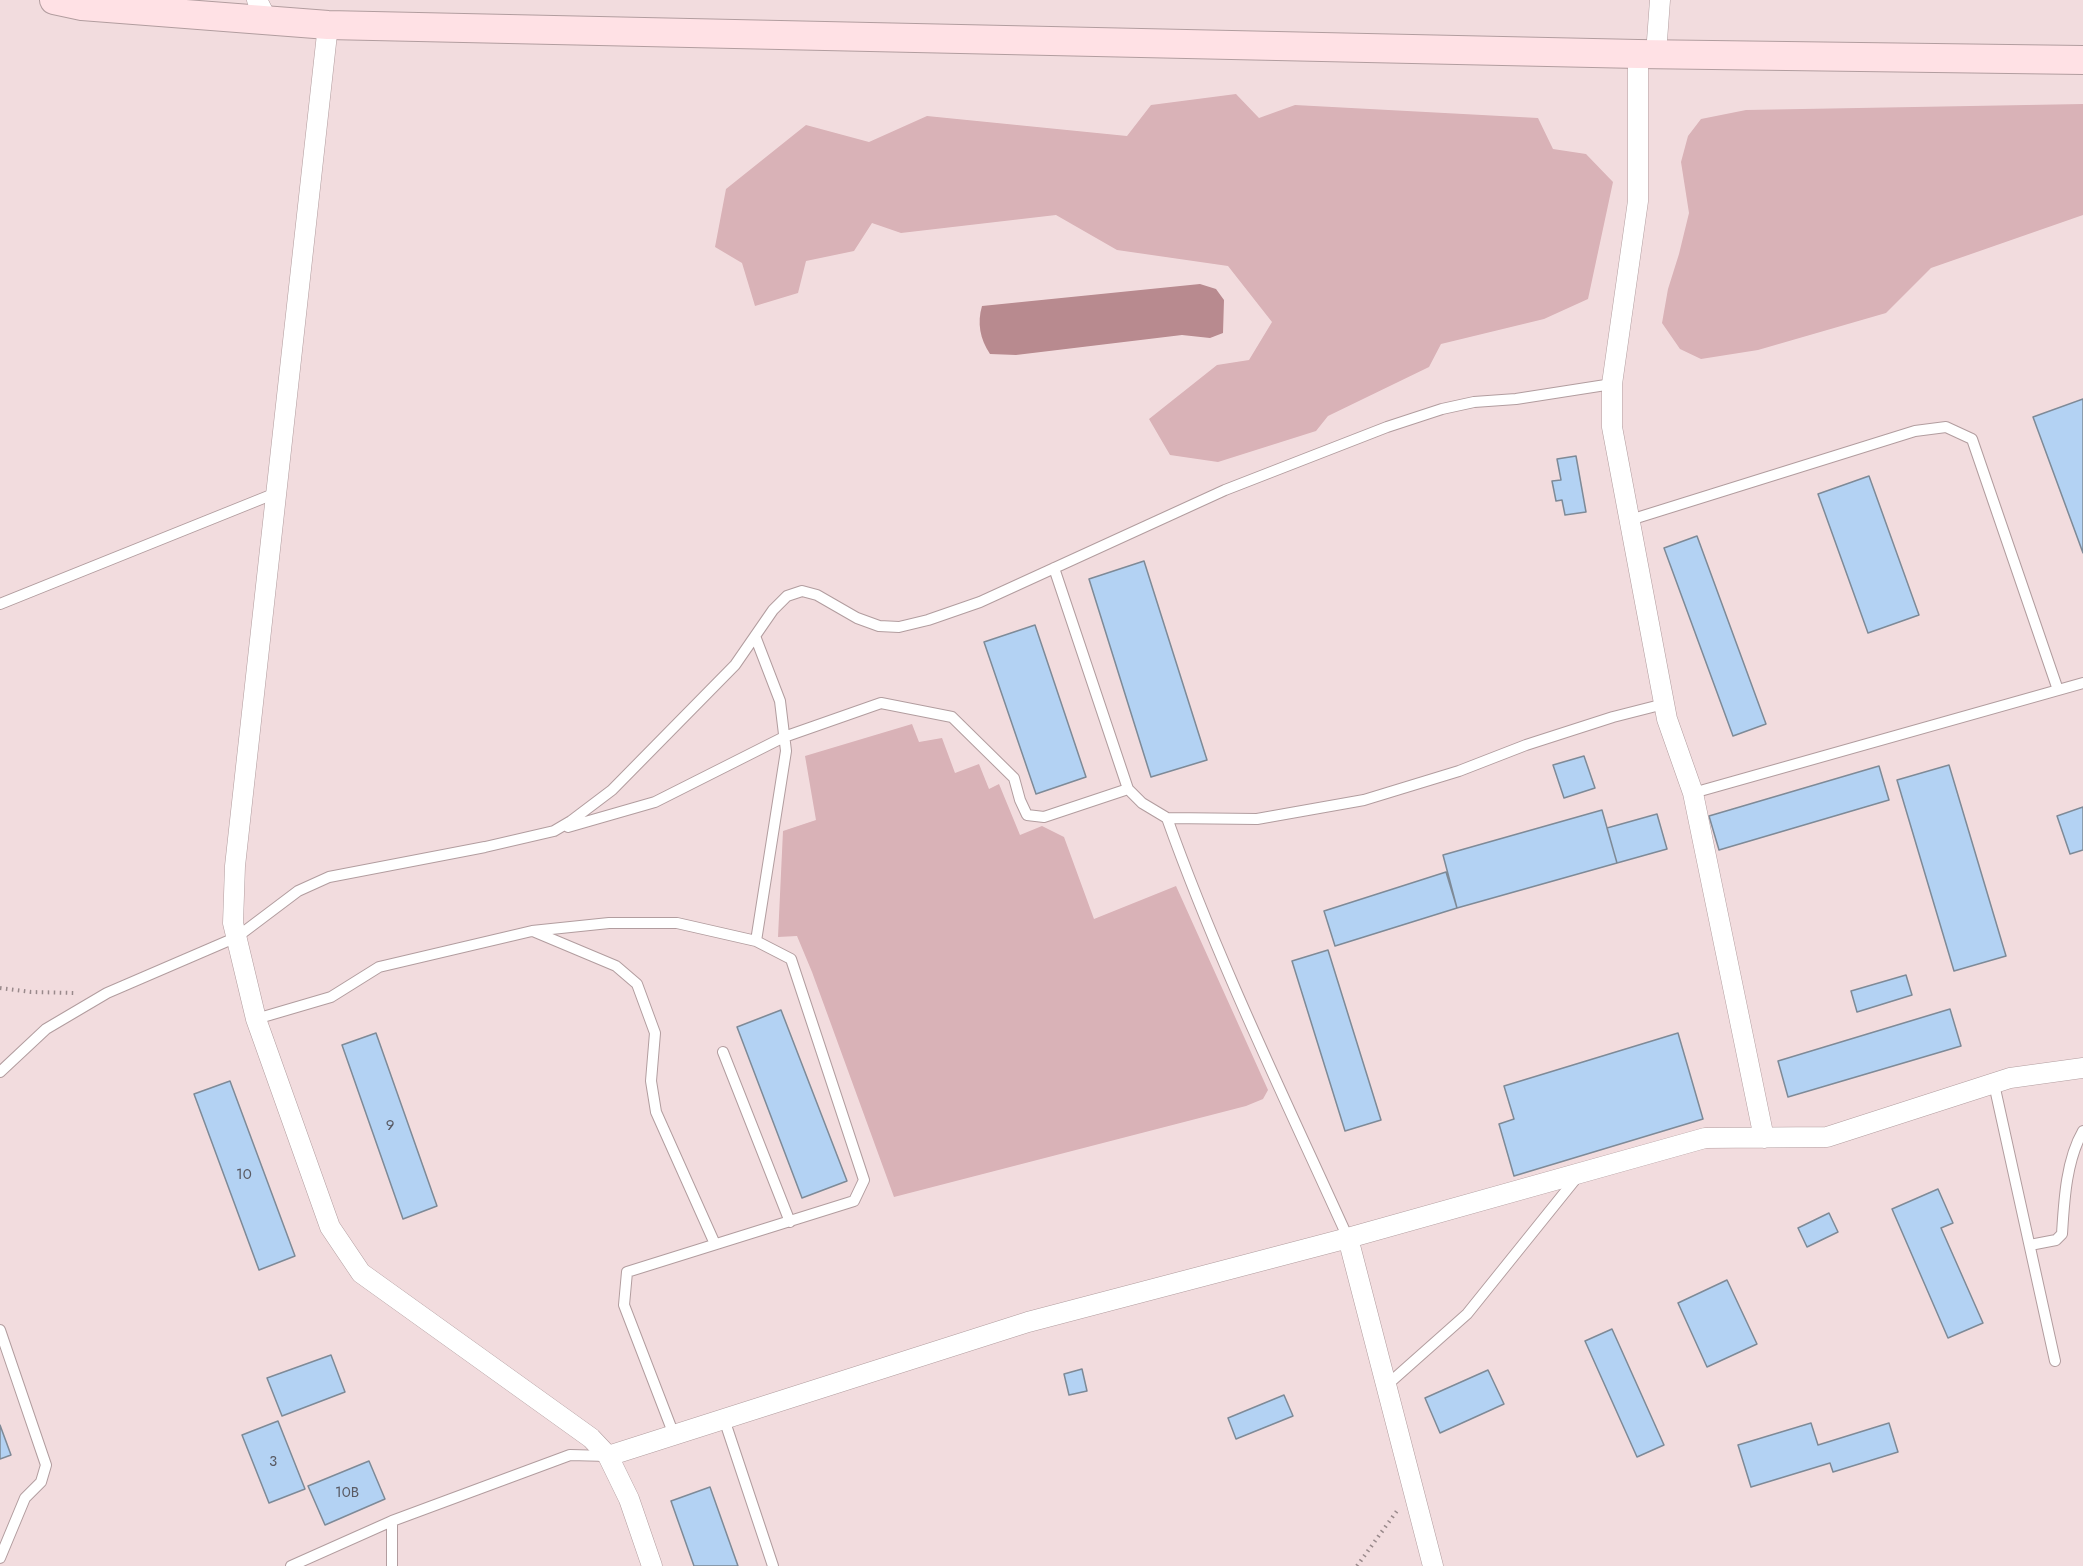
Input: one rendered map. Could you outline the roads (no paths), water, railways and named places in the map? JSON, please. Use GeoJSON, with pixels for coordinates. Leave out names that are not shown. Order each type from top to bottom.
{"type":"FeatureCollection","features":[{"type":"Feature","properties":{"kind":"main road"},"geometry":{"type":"LineString","coordinates":[[54,0],[82,6],[262,10],[328,25],[1647,54],[2083,60]]}},
{"type":"Feature","properties":{"kind":"street"},"geometry":{"type":"LineString","coordinates":[[1660,0],[1647,54],[1638,201],[1612,384],[1612,428],[1667,719],[1694,793],[1764,1138]]}},
{"type":"Feature","properties":{"kind":"street"},"geometry":{"type":"LineString","coordinates":[[328,25],[234,876],[233,923],[256,1019],[330,1227],[361,1273],[591,1438],[608,1456],[629,1499],[652,1566]]}},
{"type":"Feature","properties":{"kind":"street"},"geometry":{"type":"LineString","coordinates":[[608,1456],[1029,1322],[1347,1238],[1705,1138],[1827,1137],[2010,1078],[2083,1068]]}},
{"type":"Feature","properties":{"kind":"street"},"geometry":{"type":"LineString","coordinates":[[1347,1238],[1433,1566]]}},
{"type":"Feature","properties":{"kind":"lane"},"geometry":{"type":"LineString","coordinates":[[554,831],[612,790],[735,665],[772,610],[787,596],[802,591],[817,595],[857,618],[879,626],[899,627],[928,620],[980,602],[1225,490],[1387,427],[1443,409],[1474,402],[1516,399],[1612,384]]}},
{"type":"Feature","properties":{"kind":"lane"},"geometry":{"type":"LineString","coordinates":[[1630,520],[1915,431],[1946,426],[1972,439],[2058,690]]}},
{"type":"Feature","properties":{"kind":"lane"},"geometry":{"type":"LineString","coordinates":[[0,604],[276,493]]}},
{"type":"Feature","properties":{"kind":"lane"},"geometry":{"type":"LineString","coordinates":[[1054,568],[1128,789],[1142,803],[1167,818],[1257,819],[1364,800],[1459,771],[1526,745],[1613,717],[1664,704]]}},
{"type":"Feature","properties":{"kind":"lane"},"geometry":{"type":"LineString","coordinates":[[755,636],[780,700],[786,752],[756,941]]}},
{"type":"Feature","properties":{"kind":"lane"},"geometry":{"type":"LineString","coordinates":[[1694,793],[2083,683]]}},
{"type":"Feature","properties":{"kind":"lane"},"geometry":{"type":"LineString","coordinates":[[1,1072],[46,1029],[107,993],[237,937],[298,891],[329,877],[485,847],[554,831],[655,802],[784,737],[881,703],[952,717],[1014,778],[1027,816],[1044,817],[1128,789]]}},
{"type":"Feature","properties":{"kind":"lane"},"geometry":{"type":"LineString","coordinates":[[1167,818],[1188,877],[1229,974],[1347,1238]]}},
{"type":"Feature","properties":{"kind":"lane"},"geometry":{"type":"LineString","coordinates":[[256,1019],[331,997],[379,967],[532,931],[609,923],[677,923],[756,941],[791,959],[864,1180],[854,1201],[627,1272],[624,1305],[674,1435]]}},
{"type":"Feature","properties":{"kind":"lane"},"geometry":{"type":"LineString","coordinates":[[532,931],[616,966],[637,984],[654,1033],[651,1081],[656,1113],[716,1244]]}},
{"type":"Feature","properties":{"kind":"lane"},"geometry":{"type":"LineString","coordinates":[[723,1052],[790,1222]]}},
{"type":"Feature","properties":{"kind":"lane"},"geometry":{"type":"LineString","coordinates":[[1994,1084],[2055,1361]]}},
{"type":"Feature","properties":{"kind":"lane"},"geometry":{"type":"LineString","coordinates":[[2030,1245],[2056,1240],[2062,1234],[2065,1192],[2078,1140],[2083,1131]]}},
{"type":"Feature","properties":{"kind":"lane"},"geometry":{"type":"LineString","coordinates":[[1387,1385],[1467,1314],[1581,1172]]}},
{"type":"Feature","properties":{"kind":"lane"},"geometry":{"type":"LineString","coordinates":[[0,1330],[46,1465],[41,1482],[25,1498],[0,1558]]}},
{"type":"Feature","properties":{"kind":"lane"},"geometry":{"type":"LineString","coordinates":[[724,1419],[773,1566]]}},
{"type":"Feature","properties":{"kind":"lane"},"geometry":{"type":"LineString","coordinates":[[291,1566],[392,1521],[570,1455],[608,1456]]}},
{"type":"Feature","properties":{"kind":"lane"},"geometry":{"type":"LineString","coordinates":[[392,1521],[392,1566]]}}]}
